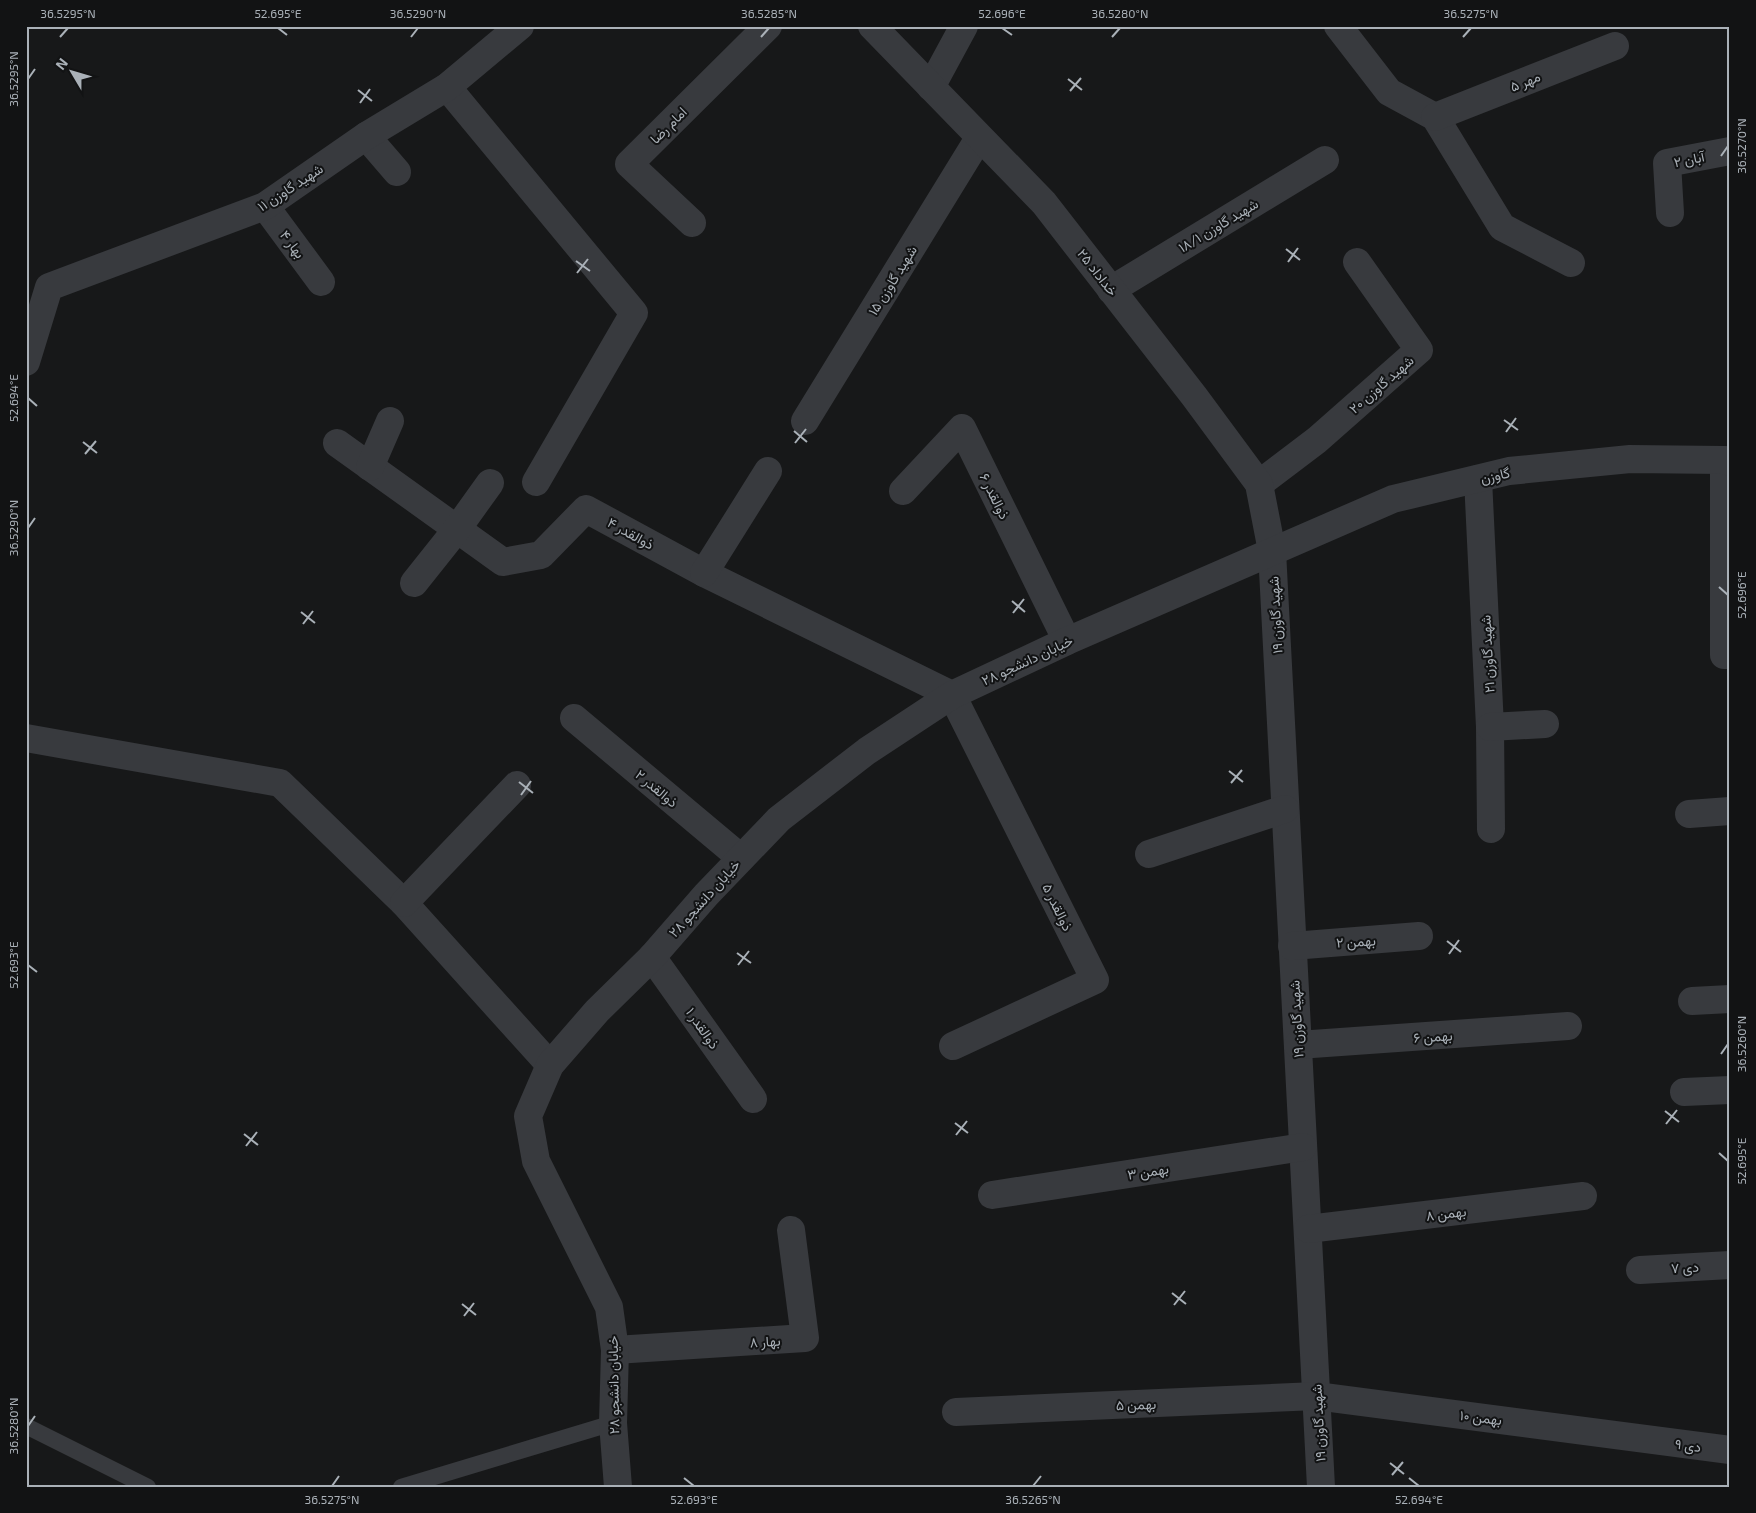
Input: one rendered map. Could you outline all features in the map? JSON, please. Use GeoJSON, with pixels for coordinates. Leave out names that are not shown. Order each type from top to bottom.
{"type":"FeatureCollection","features":[{"type":"Feature","properties":{"kind":"street","name":"شهید گاوزن ۱۱"},"geometry":{"type":"LineString","coordinates":[[26,362],[49,287],[264,206],[366,136],[447,87],[520,26]]}},
{"type":"Feature","properties":{"kind":"street","name":"امام رضا"},"geometry":{"type":"LineString","coordinates":[[692,223],[629,164],[768,26]]}},
{"type":"Feature","properties":{"kind":"street","name":"خداداد ۲۵"},"geometry":{"type":"LineString","coordinates":[[872,26],[1044,203],[1194,396],[1259,484],[1272,551]]}},
{"type":"Feature","properties":{"kind":"street"},"geometry":{"type":"LineString","coordinates":[[931,87],[964,26]]}},
{"type":"Feature","properties":{"kind":"street"},"geometry":{"type":"LineString","coordinates":[[1338,26],[1389,92],[1435,117],[1502,227],[1571,263]]}},
{"type":"Feature","properties":{"kind":"street","name":"مهر ۵"},"geometry":{"type":"LineString","coordinates":[[1435,117],[1615,46]]}},
{"type":"Feature","properties":{"kind":"street"},"geometry":{"type":"LineString","coordinates":[[447,87],[634,313],[536,482]]}},
{"type":"Feature","properties":{"kind":"street"},"geometry":{"type":"LineString","coordinates":[[366,136],[397,172]]}},
{"type":"Feature","properties":{"kind":"street","name":"شهید گاوزن ۱۵"},"geometry":{"type":"LineString","coordinates":[[805,421],[979,138]]}},
{"type":"Feature","properties":{"kind":"street","name":"آبان ۲"},"geometry":{"type":"LineString","coordinates":[[1670,213],[1667,163],[1730,151]]}},
{"type":"Feature","properties":{"kind":"street","name":"شهید گاوزن ۱۸/۱"},"geometry":{"type":"LineString","coordinates":[[1111,290],[1325,160]]}},
{"type":"Feature","properties":{"kind":"street","name":"بهار ۴"},"geometry":{"type":"LineString","coordinates":[[264,206],[321,282]]}},
{"type":"Feature","properties":{"kind":"street","name":"شهید گاوزن ۲۰"},"geometry":{"type":"LineString","coordinates":[[1259,484],[1317,440],[1419,350],[1357,262]]}},
{"type":"Feature","properties":{"kind":"street"},"geometry":{"type":"LineString","coordinates":[[370,467],[390,421]]}},
{"type":"Feature","properties":{"kind":"street","name":"ذوالقدر ۶"},"geometry":{"type":"LineString","coordinates":[[903,492],[962,428],[1067,641]]}},
{"type":"Feature","properties":{"kind":"street","name":"ذوالقدر ۴"},"geometry":{"type":"LineString","coordinates":[[337,443],[503,562],[541,555],[586,509],[704,573],[952,694]]}},
{"type":"Feature","properties":{"kind":"street","name":"گاوزن"},"geometry":{"type":"LineString","coordinates":[[1272,551],[1393,499],[1509,471],[1630,459],[1727,461]]}},
{"type":"Feature","properties":{"kind":"street"},"geometry":{"type":"LineString","coordinates":[[1727,461],[1724,655],[1730,655]]}},
{"type":"Feature","properties":{"kind":"street"},"geometry":{"type":"LineString","coordinates":[[704,573],[768,471]]}},
{"type":"Feature","properties":{"kind":"street","name":"شهید گاوزن ۲۱"},"geometry":{"type":"LineString","coordinates":[[1478,479],[1490,727],[1491,830]]}},
{"type":"Feature","properties":{"kind":"street"},"geometry":{"type":"LineString","coordinates":[[414,583],[457,530],[490,483]]}},
{"type":"Feature","properties":{"kind":"street","name":"خیابان دانشجو ۲۸"},"geometry":{"type":"LineString","coordinates":[[618,1487],[613,1423],[615,1350],[608,1307],[536,1160],[528,1116],[550,1065],[597,1011],[652,957],[741,858],[787,813],[868,751],[952,694],[1272,551]]}},
{"type":"Feature","properties":{"kind":"street","name":"شهید گاوزن ۱۹"},"geometry":{"type":"LineString","coordinates":[[1272,551],[1321,1487]]}},
{"type":"Feature","properties":{"kind":"street","name":"ذوالقدر ۵"},"geometry":{"type":"LineString","coordinates":[[952,694],[1095,980],[953,1046]]}},
{"type":"Feature","properties":{"kind":"street","name":"ذوالقدر ۲"},"geometry":{"type":"LineString","coordinates":[[574,718],[741,858]]}},
{"type":"Feature","properties":{"kind":"street"},"geometry":{"type":"LineString","coordinates":[[1490,727],[1545,724]]}},
{"type":"Feature","properties":{"kind":"street"},"geometry":{"type":"LineString","coordinates":[[26,738],[280,783],[404,903],[550,1065]]}},
{"type":"Feature","properties":{"kind":"street"},"geometry":{"type":"LineString","coordinates":[[404,903],[517,785]]}},
{"type":"Feature","properties":{"kind":"street"},"geometry":{"type":"LineString","coordinates":[[1149,854],[1285,809]]}},
{"type":"Feature","properties":{"kind":"street"},"geometry":{"type":"LineString","coordinates":[[1690,814],[1730,811]]}},
{"type":"Feature","properties":{"kind":"street","name":"بهمن ۲"},"geometry":{"type":"LineString","coordinates":[[1292,946],[1419,936]]}},
{"type":"Feature","properties":{"kind":"street","name":"ذوالقدر ۱"},"geometry":{"type":"LineString","coordinates":[[652,957],[753,1099]]}},
{"type":"Feature","properties":{"kind":"street"},"geometry":{"type":"LineString","coordinates":[[1692,1001],[1730,999]]}},
{"type":"Feature","properties":{"kind":"street","name":"بهمن ۶"},"geometry":{"type":"LineString","coordinates":[[1298,1045],[1568,1026]]}},
{"type":"Feature","properties":{"kind":"street"},"geometry":{"type":"LineString","coordinates":[[1684,1092],[1730,1090]]}},
{"type":"Feature","properties":{"kind":"street","name":"بهمن ۳"},"geometry":{"type":"LineString","coordinates":[[992,1195],[1303,1147]]}},
{"type":"Feature","properties":{"kind":"street","name":"بهمن ۸"},"geometry":{"type":"LineString","coordinates":[[1308,1229],[1583,1196]]}},
{"type":"Feature","properties":{"kind":"street","name":"بهار ۸"},"geometry":{"type":"LineString","coordinates":[[615,1350],[805,1338],[791,1230]]}},
{"type":"Feature","properties":{"kind":"street","name":"دی ۷"},"geometry":{"type":"LineString","coordinates":[[1640,1270],[1730,1265]]}},
{"type":"Feature","properties":{"kind":"street","name":"بهمن ۵"},"geometry":{"type":"LineString","coordinates":[[956,1412],[1316,1396]]}},
{"type":"Feature","properties":{"kind":"street","name":"بهمن ۱۰"},"geometry":{"type":"LineString","coordinates":[[1316,1396],[1646,1439]]}},
{"type":"Feature","properties":{"kind":"street","name":"دی ۹"},"geometry":{"type":"LineString","coordinates":[[1646,1439],[1730,1450]]}},
{"type":"Feature","properties":{"kind":"lane"},"geometry":{"type":"LineString","coordinates":[[401,1487],[613,1423]]}},
{"type":"Feature","properties":{"kind":"lane"},"geometry":{"type":"LineString","coordinates":[[26,1426],[148,1487]]}}]}
